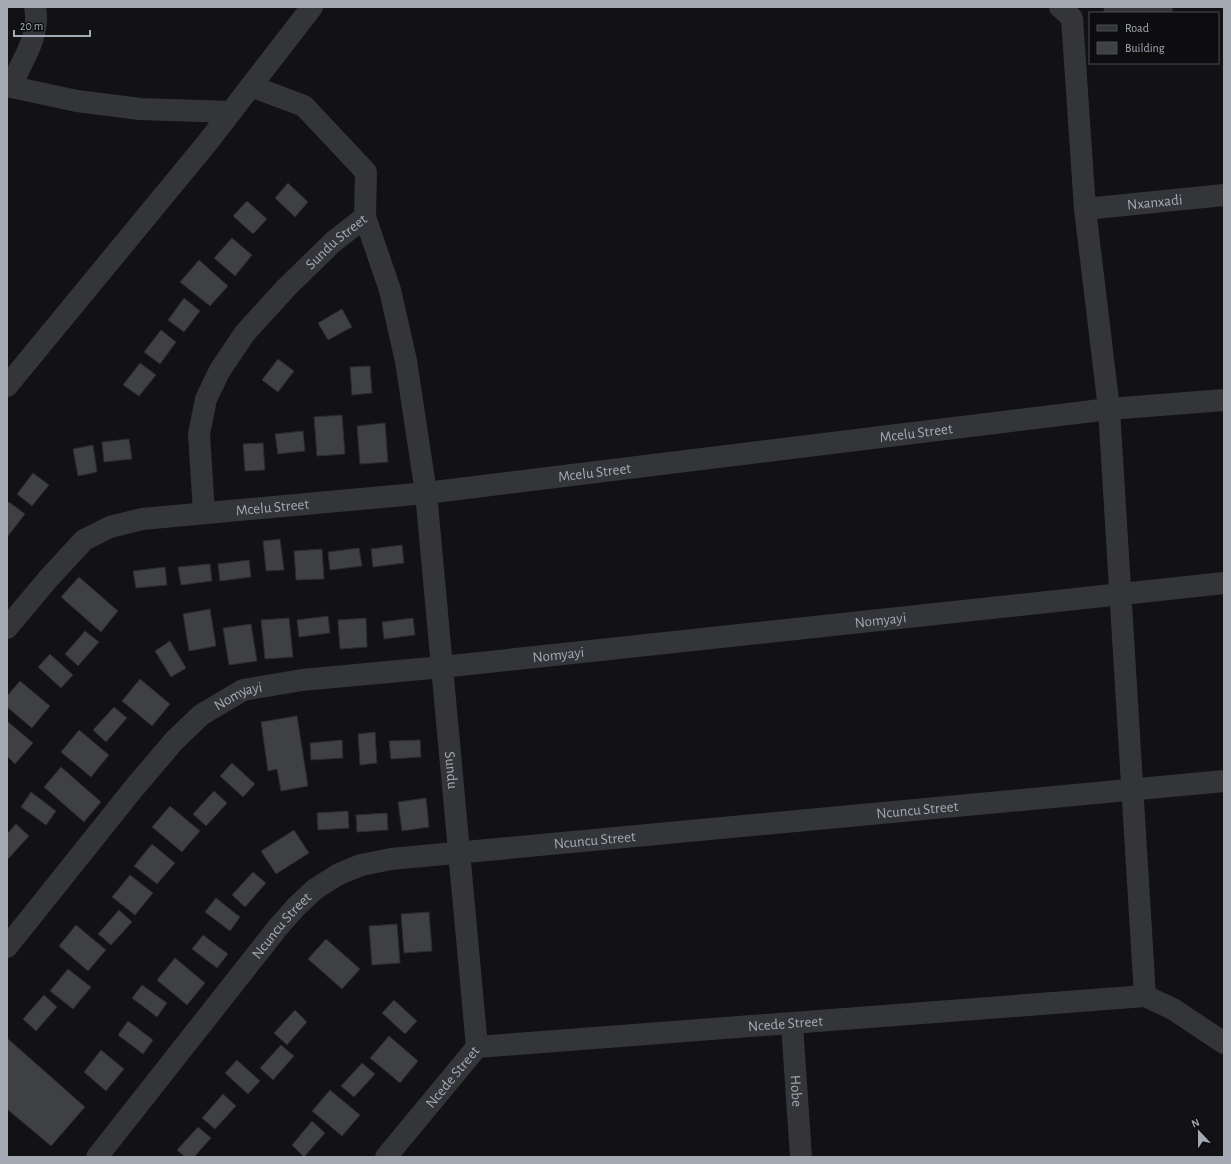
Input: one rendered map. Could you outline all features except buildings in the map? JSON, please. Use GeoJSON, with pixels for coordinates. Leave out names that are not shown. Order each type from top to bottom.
{"type":"FeatureCollection","features":[{"type":"Feature","properties":{"kind":"street"},"geometry":{"type":"LineString","coordinates":[[35,7],[36,14],[32,40],[9,85],[77,101],[140,109],[231,112]]}},
{"type":"Feature","properties":{"kind":"street"},"geometry":{"type":"LineString","coordinates":[[7,386],[207,143],[312,7]]}},
{"type":"Feature","properties":{"kind":"street"},"geometry":{"type":"LineString","coordinates":[[1122,12],[1162,7]]}},
{"type":"Feature","properties":{"kind":"street"},"geometry":{"type":"LineString","coordinates":[[1074,14],[1085,209],[1109,409],[1121,594],[1131,789],[1145,996],[1173,1010],[1224,1043]]}},
{"type":"Feature","properties":{"kind":"street"},"geometry":{"type":"LineString","coordinates":[[251,86],[304,106],[366,172],[365,217]]}},
{"type":"Feature","properties":{"kind":"street","name":"Nxanxadi"},"geometry":{"type":"LineString","coordinates":[[1085,209],[1224,195]]}},
{"type":"Feature","properties":{"kind":"street","name":"Sundu Street"},"geometry":{"type":"LineString","coordinates":[[204,512],[199,434],[206,399],[220,370],[245,333],[286,288],[333,242],[365,217],[390,290],[406,361],[426,493]]}},
{"type":"Feature","properties":{"kind":"street","name":"Mcelu Street"},"geometry":{"type":"LineString","coordinates":[[7,628],[48,579],[84,540],[110,527],[142,519],[204,512],[426,493],[1109,409],[1224,400]]}},
{"type":"Feature","properties":{"kind":"street","name":"Sundu"},"geometry":{"type":"LineString","coordinates":[[426,493],[477,1048]]}},
{"type":"Feature","properties":{"kind":"street","name":"Nomyayi"},"geometry":{"type":"LineString","coordinates":[[7,947],[134,788],[174,741],[201,715],[243,690],[302,680],[442,667],[1224,583]]}},
{"type":"Feature","properties":{"kind":"street","name":"Ncuncu Street"},"geometry":{"type":"LineString","coordinates":[[97,1157],[279,926],[316,889],[339,874],[361,865],[391,859],[460,854],[1224,781]]}},
{"type":"Feature","properties":{"kind":"street","name":"Ncede Street"},"geometry":{"type":"LineString","coordinates":[[386,1157],[477,1048],[792,1025],[1145,996]]}},
{"type":"Feature","properties":{"kind":"street","name":"Hobe"},"geometry":{"type":"LineString","coordinates":[[792,1025],[801,1157]]}}]}
